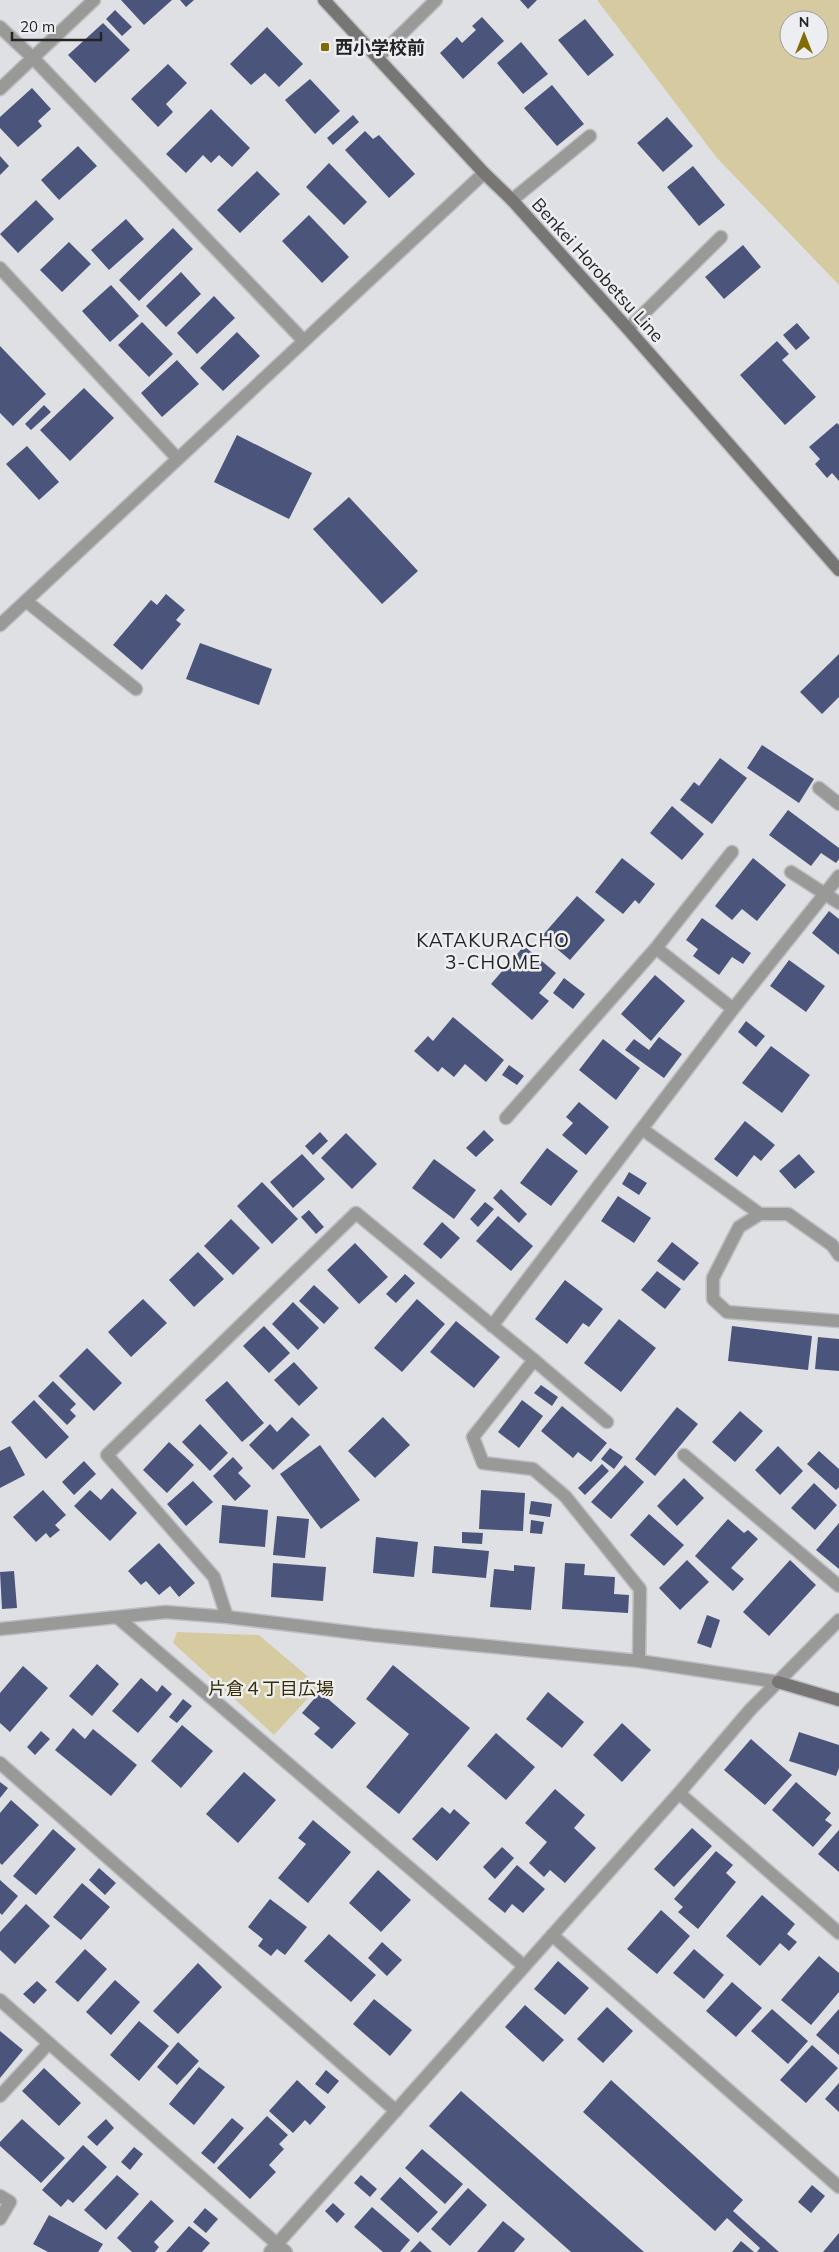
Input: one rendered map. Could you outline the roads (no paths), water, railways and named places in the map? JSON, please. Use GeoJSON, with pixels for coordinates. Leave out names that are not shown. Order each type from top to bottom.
{"type":"FeatureCollection","features":[{"type":"Feature","properties":{"kind":"main road","name":"Benkei Horobetsu Line"},"geometry":{"type":"LineString","coordinates":[[324,0],[484,173],[512,200],[839,570]]}},
{"type":"Feature","properties":{"kind":"main road"},"geometry":{"type":"LineString","coordinates":[[778,1682],[839,1700]]}},
{"type":"Feature","properties":{"kind":"street"},"geometry":{"type":"LineString","coordinates":[[0,89],[94,0]]}},
{"type":"Feature","properties":{"kind":"street"},"geometry":{"type":"LineString","coordinates":[[378,57],[436,0]]}},
{"type":"Feature","properties":{"kind":"street"},"geometry":{"type":"LineString","coordinates":[[0,27],[304,341]]}},
{"type":"Feature","properties":{"kind":"street"},"geometry":{"type":"LineString","coordinates":[[512,200],[590,136]]}},
{"type":"Feature","properties":{"kind":"street"},"geometry":{"type":"LineString","coordinates":[[0,625],[484,173]]}},
{"type":"Feature","properties":{"kind":"street"},"geometry":{"type":"LineString","coordinates":[[628,329],[721,237]]}},
{"type":"Feature","properties":{"kind":"street"},"geometry":{"type":"LineString","coordinates":[[0,268],[177,458]]}},
{"type":"Feature","properties":{"kind":"street"},"geometry":{"type":"LineString","coordinates":[[26,601],[136,689]]}},
{"type":"Feature","properties":{"kind":"street"},"geometry":{"type":"LineString","coordinates":[[819,788],[839,804]]}},
{"type":"Feature","properties":{"kind":"street"},"geometry":{"type":"LineString","coordinates":[[506,1118],[656,948],[732,852]]}},
{"type":"Feature","properties":{"kind":"street"},"geometry":{"type":"LineString","coordinates":[[790,872],[839,903]]}},
{"type":"Feature","properties":{"kind":"street"},"geometry":{"type":"LineString","coordinates":[[492,1326],[733,1009],[839,876]]}},
{"type":"Feature","properties":{"kind":"street"},"geometry":{"type":"LineString","coordinates":[[656,948],[733,1009]]}},
{"type":"Feature","properties":{"kind":"street"},"geometry":{"type":"LineString","coordinates":[[642,1128],[760,1214]]}},
{"type":"Feature","properties":{"kind":"street"},"geometry":{"type":"LineString","coordinates":[[227,1617],[214,1577],[107,1455],[356,1213],[607,1422]]}},
{"type":"Feature","properties":{"kind":"street"},"geometry":{"type":"LineString","coordinates":[[835,1250],[788,1214],[760,1214],[738,1227],[714,1278],[713,1299],[726,1312],[839,1321]]}},
{"type":"Feature","properties":{"kind":"street"},"geometry":{"type":"LineString","coordinates":[[534,1360],[473,1437],[483,1463],[533,1469],[565,1496],[640,1589],[639,1661]]}},
{"type":"Feature","properties":{"kind":"street"},"geometry":{"type":"LineString","coordinates":[[684,1455],[839,1586]]}},
{"type":"Feature","properties":{"kind":"street"},"geometry":{"type":"LineString","coordinates":[[0,1630],[166,1612],[227,1617],[373,1635],[639,1661],[778,1682]]}},
{"type":"Feature","properties":{"kind":"street"},"geometry":{"type":"LineString","coordinates":[[117,1617],[524,1966]]}},
{"type":"Feature","properties":{"kind":"street"},"geometry":{"type":"LineString","coordinates":[[0,2000],[278,2249],[396,2111],[679,1793],[750,1710],[839,1620]]}},
{"type":"Feature","properties":{"kind":"street"},"geometry":{"type":"LineString","coordinates":[[0,1763],[396,2111]]}},
{"type":"Feature","properties":{"kind":"street"},"geometry":{"type":"LineString","coordinates":[[679,1793],[839,1933]]}},
{"type":"Feature","properties":{"kind":"street"},"geometry":{"type":"LineString","coordinates":[[552,1935],[839,2187]]}},
{"type":"Feature","properties":{"kind":"street"},"geometry":{"type":"LineString","coordinates":[[0,2096],[48,2043]]}},
{"type":"Feature","properties":{"kind":"street"},"geometry":{"type":"LineString","coordinates":[[0,2196],[10,2202],[0,2218]]}},
{"type":"Feature","properties":{"kind":"place","name":"西小学校前"},"geometry":{"type":"Point","coordinates":[325,47]}},
{"type":"Feature","properties":{"kind":"district","name":"KATAKURACHO 3-CHOME"},"geometry":{"type":"Point","coordinates":[493,951]}},
{"type":"Feature","properties":{"kind":"park label","name":"片倉４丁目広場"},"geometry":{"type":"Point","coordinates":[271,1688]}}]}
